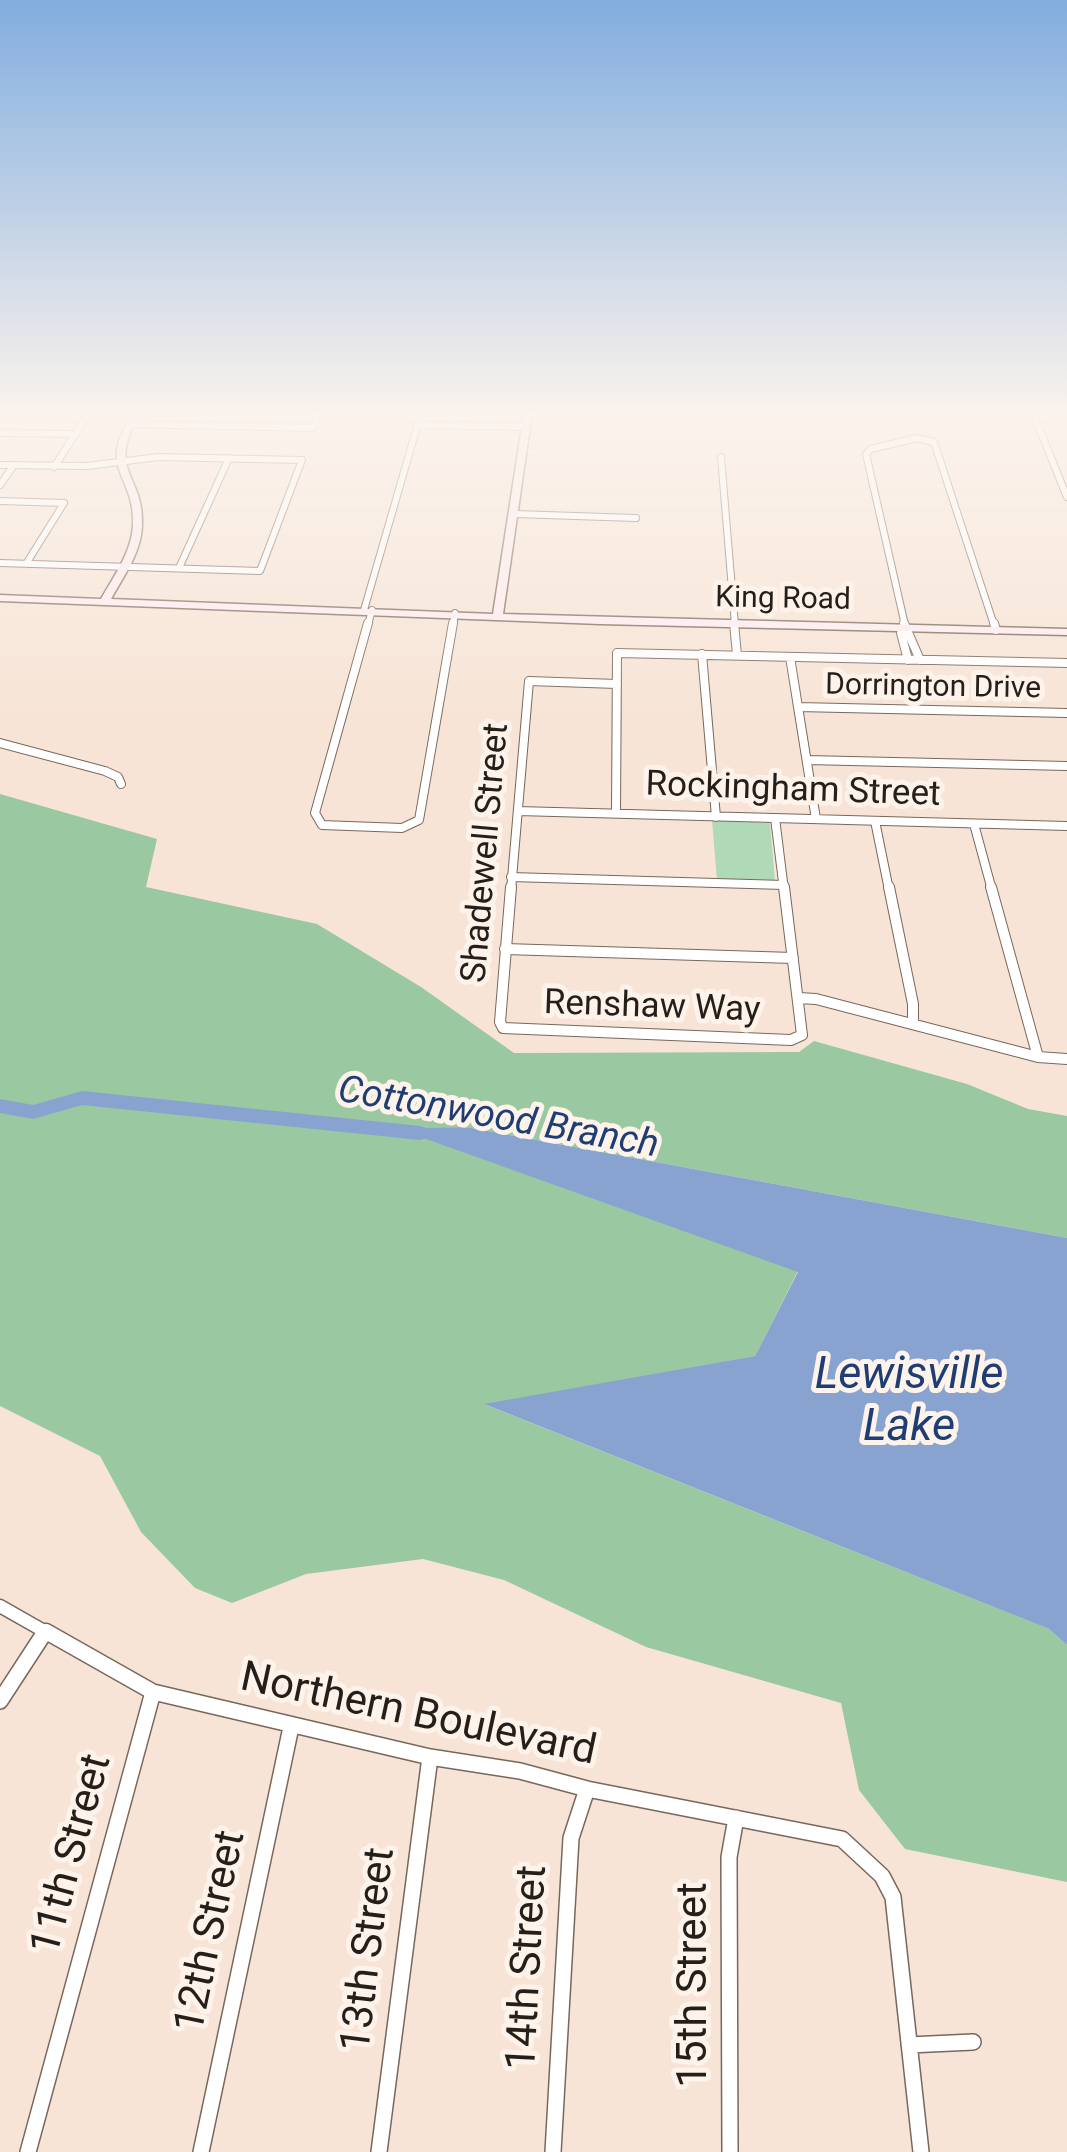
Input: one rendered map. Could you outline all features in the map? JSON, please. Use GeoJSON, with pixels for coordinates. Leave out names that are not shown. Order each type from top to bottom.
{"type":"FeatureCollection","features":[{"type":"Feature","properties":{"kind":"street"},"geometry":{"type":"LineString","coordinates":[[26,564],[58,513]]}},
{"type":"Feature","properties":{"kind":"street"},"geometry":{"type":"LineString","coordinates":[[105,601],[136,542],[136,513]]}},
{"type":"Feature","properties":{"kind":"street"},"geometry":{"type":"LineString","coordinates":[[179,568],[204,513]]}},
{"type":"Feature","properties":{"kind":"street"},"geometry":{"type":"LineString","coordinates":[[0,563],[260,571],[282,513]]}},
{"type":"Feature","properties":{"kind":"street"},"geometry":{"type":"LineString","coordinates":[[394,513],[316,813],[316,820],[322,825],[402,828],[418,820],[454,613]]}},
{"type":"Feature","properties":{"kind":"street"},"geometry":{"type":"LineString","coordinates":[[726,513],[738,655]]}},
{"type":"Feature","properties":{"kind":"street"},"geometry":{"type":"LineString","coordinates":[[879,513],[904,624],[920,660]]}},
{"type":"Feature","properties":{"kind":"street"},"geometry":{"type":"LineString","coordinates":[[959,513],[995,627]]}},
{"type":"Feature","properties":{"kind":"street"},"geometry":{"type":"LineString","coordinates":[[498,614],[515,514],[636,518]]}},
{"type":"Feature","properties":{"kind":"street","name":"King Road"},"geometry":{"type":"LineString","coordinates":[[0,598],[1067,628]]}},
{"type":"Feature","properties":{"kind":"street"},"geometry":{"type":"LineString","coordinates":[[904,624],[900,633],[908,660]]}},
{"type":"Feature","properties":{"kind":"street"},"geometry":{"type":"LineString","coordinates":[[616,813],[617,653],[1067,663]]}},
{"type":"Feature","properties":{"kind":"street"},"geometry":{"type":"LineString","coordinates":[[702,654],[716,816]]}},
{"type":"Feature","properties":{"kind":"street"},"geometry":{"type":"LineString","coordinates":[[790,656],[816,819]]}},
{"type":"Feature","properties":{"kind":"street","name":"Shadewell Street"},"geometry":{"type":"LineString","coordinates":[[503,1028],[500,1022],[505,950],[529,682],[617,684]]}},
{"type":"Feature","properties":{"kind":"street","name":"Dorrington Drive"},"geometry":{"type":"LineString","coordinates":[[798,707],[1067,713]]}},
{"type":"Feature","properties":{"kind":"street"},"geometry":{"type":"LineString","coordinates":[[0,743],[105,771],[121,784]]}},
{"type":"Feature","properties":{"kind":"street"},"geometry":{"type":"LineString","coordinates":[[806,760],[1067,766]]}},
{"type":"Feature","properties":{"kind":"street","name":"Rockingham Street"},"geometry":{"type":"LineString","coordinates":[[518,811],[1067,826]]}},
{"type":"Feature","properties":{"kind":"street"},"geometry":{"type":"LineString","coordinates":[[775,818],[798,998],[816,999],[1038,1057],[1067,1058]]}},
{"type":"Feature","properties":{"kind":"street"},"geometry":{"type":"LineString","coordinates":[[874,821],[913,1004],[913,1024]]}},
{"type":"Feature","properties":{"kind":"street"},"geometry":{"type":"LineString","coordinates":[[974,824],[1038,1057]]}},
{"type":"Feature","properties":{"kind":"street"},"geometry":{"type":"LineString","coordinates":[[511,877],[784,885]]}},
{"type":"Feature","properties":{"kind":"street"},"geometry":{"type":"LineString","coordinates":[[505,950],[794,958]]}},
{"type":"Feature","properties":{"kind":"street","name":"Renshaw Way"},"geometry":{"type":"LineString","coordinates":[[503,1028],[752,1039],[798,1037],[803,1030],[798,998]]}},
{"type":"Feature","properties":{"kind":"street","name":"Northern Boulevard"},"geometry":{"type":"LineString","coordinates":[[0,1606],[154,1692],[291,1727],[520,1770],[586,1789],[842,1838],[882,1876],[894,1897],[909,2045]]}},
{"type":"Feature","properties":{"kind":"street"},"geometry":{"type":"LineString","coordinates":[[0,1701],[46,1630]]}},
{"type":"Feature","properties":{"kind":"street","name":"11th Street"},"geometry":{"type":"LineString","coordinates":[[28,2152],[154,1692]]}},
{"type":"Feature","properties":{"kind":"street","name":"12th Street"},"geometry":{"type":"LineString","coordinates":[[201,2152],[291,1727]]}},
{"type":"Feature","properties":{"kind":"street","name":"13th Street"},"geometry":{"type":"LineString","coordinates":[[379,2152],[430,1756]]}},
{"type":"Feature","properties":{"kind":"street","name":"14th Street"},"geometry":{"type":"LineString","coordinates":[[554,2152],[571,1838],[586,1789]]}},
{"type":"Feature","properties":{"kind":"street","name":"15th Street"},"geometry":{"type":"LineString","coordinates":[[730,2152],[729,1857],[736,1818]]}},
{"type":"Feature","properties":{"kind":"street"},"geometry":{"type":"LineString","coordinates":[[920,2152],[909,2045],[973,2042]]}},
{"type":"Feature","properties":{"kind":"green space"},"geometry":{"type":"Polygon","coordinates":[[[0,794],[157,839],[146,887],[317,924],[421,987],[514,1053],[799,1052],[814,1041],[967,1084],[1028,1109],[1067,1116],[1067,1238],[466,1127],[402,1130],[798,1271],[755,1356],[486,1405],[1049,1629],[1067,1645],[1067,1882],[905,1849],[859,1790],[841,1703],[646,1647],[504,1580],[423,1559],[306,1574],[232,1603],[195,1588],[141,1532],[100,1456],[0,1406],[0,794]]]}},
{"type":"Feature","properties":{"kind":"green space"},"geometry":{"type":"Polygon","coordinates":[[[712,820],[770,823],[775,881],[717,880],[712,820]]]}},
{"type":"Feature","properties":{"kind":"water","name":"Lewisville Lake"},"geometry":{"type":"Polygon","coordinates":[[[466,1127],[1067,1238],[1067,1645],[1049,1629],[484,1404],[755,1356],[798,1272],[398,1129],[466,1127]]]}},
{"type":"Feature","properties":{"kind":"waterway","name":"Cottonwood Branch"},"geometry":{"type":"LineString","coordinates":[[0,1106],[33,1112],[82,1098],[420,1133]]}}]}
